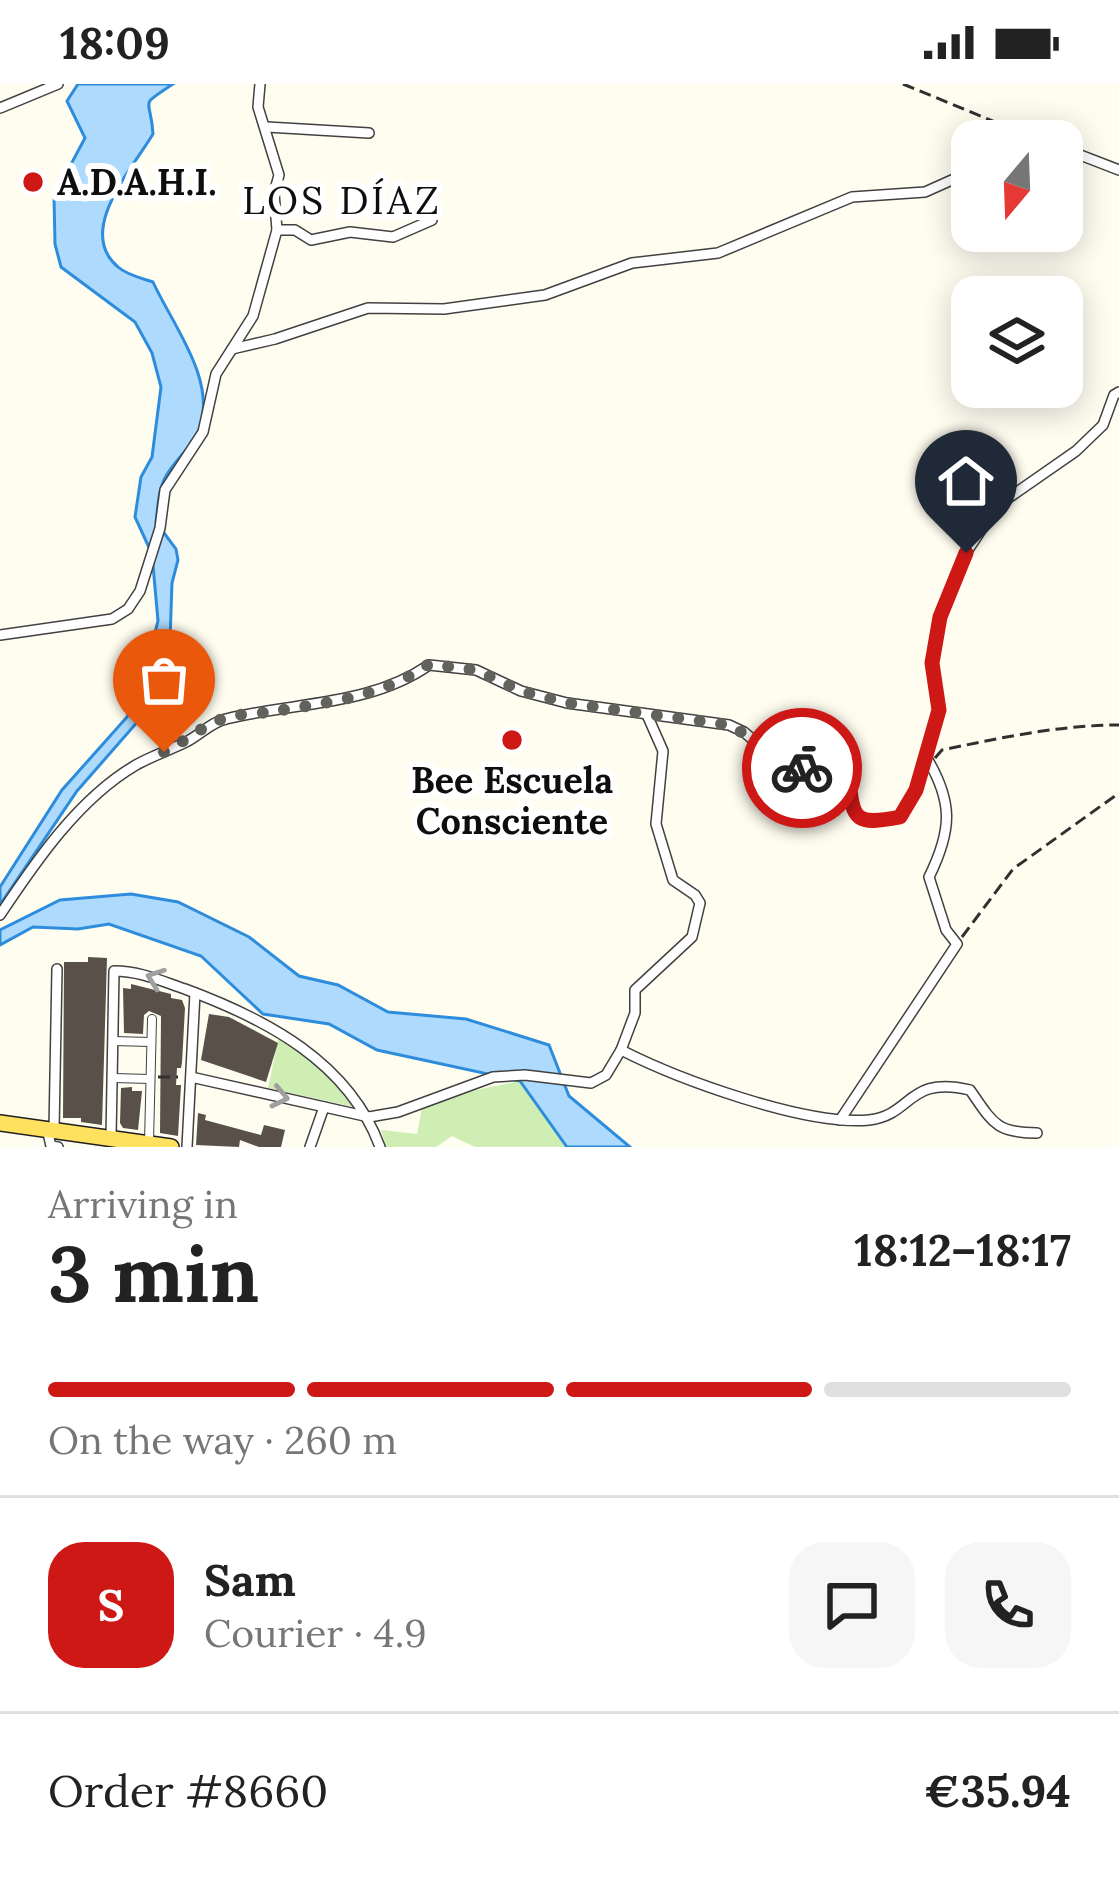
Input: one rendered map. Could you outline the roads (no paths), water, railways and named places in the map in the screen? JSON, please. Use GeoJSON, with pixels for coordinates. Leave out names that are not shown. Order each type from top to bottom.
{"type":"FeatureCollection","features":[{"type":"Feature","properties":{"kind":"main road"},"geometry":{"type":"LineString","coordinates":[[0,1123],[53,1136],[171,1147]]}},
{"type":"Feature","properties":{"kind":"street"},"geometry":{"type":"LineString","coordinates":[[0,635],[112,620],[135,601],[160,528],[165,490],[203,432],[216,374],[253,316],[277,230],[274,193],[279,175],[258,107],[260,84]]}},
{"type":"Feature","properties":{"kind":"street"},"geometry":{"type":"LineString","coordinates":[[0,108],[55,85]]}},
{"type":"Feature","properties":{"kind":"street"},"geometry":{"type":"LineString","coordinates":[[267,127],[369,133]]}},
{"type":"Feature","properties":{"kind":"street"},"geometry":{"type":"LineString","coordinates":[[1083,156],[1119,170]]}},
{"type":"Feature","properties":{"kind":"street"},"geometry":{"type":"LineString","coordinates":[[232,349],[368,308],[444,309],[545,295],[632,263],[718,253],[852,197],[926,192],[951,181]]}},
{"type":"Feature","properties":{"kind":"street"},"geometry":{"type":"LineString","coordinates":[[277,230],[295,230],[311,240],[350,232],[393,237],[432,220]]}},
{"type":"Feature","properties":{"kind":"street"},"geometry":{"type":"LineString","coordinates":[[0,915],[66,826],[100,790],[136,764],[193,739],[220,719],[350,699],[384,685],[400,685],[429,664],[476,670],[521,691],[647,717],[729,725],[791,768],[843,773],[849,779],[850,807],[858,818],[872,822],[900,817],[928,760],[939,710],[932,663],[940,617],[966,553],[997,506],[1076,451],[1103,425],[1119,392]]}},
{"type":"Feature","properties":{"kind":"street"},"geometry":{"type":"LineString","coordinates":[[189,1077],[369,1117],[398,1112],[493,1077],[525,1075],[591,1083],[606,1075],[635,1013],[635,990],[692,937],[700,903],[673,880],[656,824],[663,751],[647,717]]}},
{"type":"Feature","properties":{"kind":"street"},"geometry":{"type":"LineString","coordinates":[[840,1120],[957,944],[946,930],[929,877],[949,826],[937,774],[928,760]]}},
{"type":"Feature","properties":{"kind":"street"},"geometry":{"type":"LineString","coordinates":[[53,1136],[57,969]]}},
{"type":"Feature","properties":{"kind":"street"},"geometry":{"type":"LineString","coordinates":[[111,1138],[114,971],[134,971],[291,1037],[369,1117],[380,1147]]}},
{"type":"Feature","properties":{"kind":"street"},"geometry":{"type":"LineString","coordinates":[[187,1147],[195,993]]}},
{"type":"Feature","properties":{"kind":"street"},"geometry":{"type":"LineString","coordinates":[[149,1144],[152,1018]]}},
{"type":"Feature","properties":{"kind":"street"},"geometry":{"type":"LineString","coordinates":[[113,1041],[151,1042]]}},
{"type":"Feature","properties":{"kind":"street"},"geometry":{"type":"LineString","coordinates":[[620,1050],[668,1073],[825,1120],[874,1120],[930,1086],[944,1084],[970,1090],[1006,1133],[1037,1133]]}},
{"type":"Feature","properties":{"kind":"street"},"geometry":{"type":"LineString","coordinates":[[112,1078],[150,1078]]}},
{"type":"Feature","properties":{"kind":"street"},"geometry":{"type":"LineString","coordinates":[[310,1147],[324,1107]]}},
{"type":"Feature","properties":{"kind":"water"},"geometry":{"type":"Polygon","coordinates":[[[78,84],[173,84],[150,100],[153,134],[112,200],[103,236],[106,252],[118,267],[153,282],[198,373],[203,411],[196,436],[163,481],[158,505],[156,522],[176,549],[178,560],[172,583],[169,668],[140,719],[77,791],[0,905],[0,887],[62,790],[127,717],[158,621],[152,554],[135,517],[141,477],[152,457],[161,387],[152,353],[135,322],[61,267],[55,244],[54,196],[85,138],[67,101],[78,84]]]}},
{"type":"Feature","properties":{"kind":"water"},"geometry":{"type":"Polygon","coordinates":[[[131,894],[178,902],[249,937],[299,976],[338,985],[388,1012],[466,1019],[549,1045],[569,1096],[630,1147],[567,1147],[520,1081],[377,1050],[329,1024],[263,1014],[201,956],[109,924],[78,929],[33,927],[0,945],[0,930],[60,900],[131,894]]]}},
{"type":"Feature","properties":{"kind":"place","name":"A.D.A.H.I."},"geometry":{"type":"Point","coordinates":[33,182]}},
{"type":"Feature","properties":{"kind":"place","name":"Bee Escuela Consciente"},"geometry":{"type":"Point","coordinates":[512,740]}},
{"type":"Feature","properties":{"kind":"district","name":"LOS DÍAZ"},"geometry":{"type":"Point","coordinates":[342,200]}}]}
